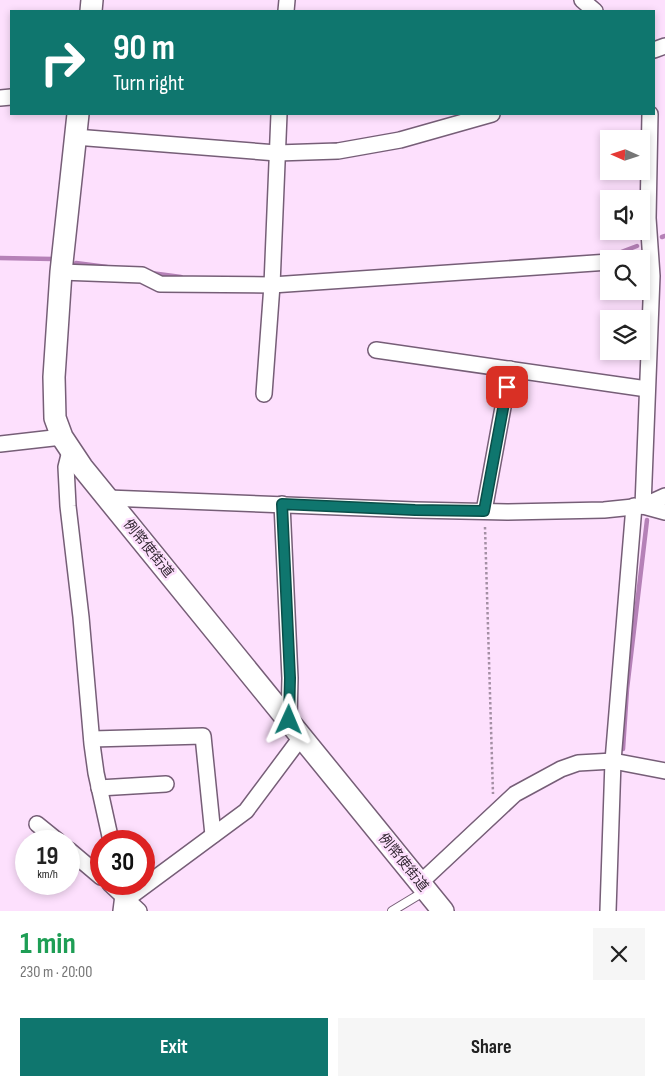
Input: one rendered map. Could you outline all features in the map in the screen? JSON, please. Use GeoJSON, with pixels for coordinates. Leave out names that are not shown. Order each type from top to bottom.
{"type":"FeatureCollection","features":[{"type":"Feature","properties":{"kind":"main road","name":"例幣使街道"},"geometry":{"type":"LineString","coordinates":[[78,115],[61,272],[54,376],[54,418],[66,444],[108,498],[443,911]]}},
{"type":"Feature","properties":{"kind":"street"},"geometry":{"type":"LineString","coordinates":[[582,0],[594,10]]}},
{"type":"Feature","properties":{"kind":"street"},"geometry":{"type":"LineString","coordinates":[[264,394],[272,285],[279,115]]}},
{"type":"Feature","properties":{"kind":"street"},"geometry":{"type":"LineString","coordinates":[[75,137],[277,153],[338,151],[400,140],[488,115]]}},
{"type":"Feature","properties":{"kind":"street"},"geometry":{"type":"LineString","coordinates":[[647,250],[650,115]]}},
{"type":"Feature","properties":{"kind":"street"},"geometry":{"type":"LineString","coordinates":[[61,272],[142,275],[160,284],[272,285],[600,263]]}},
{"type":"Feature","properties":{"kind":"street"},"geometry":{"type":"LineString","coordinates":[[608,911],[613,761],[638,506],[647,389],[647,300]]}},
{"type":"Feature","properties":{"kind":"street"},"geometry":{"type":"LineString","coordinates":[[376,350],[647,389]]}},
{"type":"Feature","properties":{"kind":"street"},"geometry":{"type":"LineString","coordinates":[[484,511],[510,369]]}},
{"type":"Feature","properties":{"kind":"street"},"geometry":{"type":"LineString","coordinates":[[0,444],[66,444],[68,506],[81,616],[92,739],[99,788],[109,830]]}},
{"type":"Feature","properties":{"kind":"street"},"geometry":{"type":"LineString","coordinates":[[108,498],[484,511],[604,510],[638,506],[665,496]]}},
{"type":"Feature","properties":{"kind":"street"},"geometry":{"type":"LineString","coordinates":[[139,911],[123,897],[246,810],[296,728],[290,678],[282,504]]}},
{"type":"Feature","properties":{"kind":"street"},"geometry":{"type":"LineString","coordinates":[[638,506],[665,512]]}},
{"type":"Feature","properties":{"kind":"street"},"geometry":{"type":"LineString","coordinates":[[92,739],[203,736],[213,835]]}},
{"type":"Feature","properties":{"kind":"street"},"geometry":{"type":"LineString","coordinates":[[423,886],[515,794],[561,769],[578,762],[613,761],[665,770]]}},
{"type":"Feature","properties":{"kind":"street"},"geometry":{"type":"LineString","coordinates":[[99,788],[166,784]]}},
{"type":"Feature","properties":{"kind":"street"},"geometry":{"type":"LineString","coordinates":[[37,824],[44,830]]}},
{"type":"Feature","properties":{"kind":"street"},"geometry":{"type":"LineString","coordinates":[[80,859],[90,868]]}},
{"type":"Feature","properties":{"kind":"lane"},"geometry":{"type":"LineString","coordinates":[[392,911],[423,886]]}},
{"type":"Feature","properties":{"kind":"path"},"geometry":{"type":"LineString","coordinates":[[484,511],[493,815]]}},
{"type":"Feature","properties":{"kind":"waterway"},"geometry":{"type":"LineString","coordinates":[[626,250],[637,246]]}},
{"type":"Feature","properties":{"kind":"waterway"},"geometry":{"type":"LineString","coordinates":[[0,258],[53,259]]}},
{"type":"Feature","properties":{"kind":"waterway"},"geometry":{"type":"LineString","coordinates":[[76,263],[107,267]]}},
{"type":"Feature","properties":{"kind":"waterway"},"geometry":{"type":"LineString","coordinates":[[151,273],[181,277]]}},
{"type":"Feature","properties":{"kind":"waterway"},"geometry":{"type":"LineString","coordinates":[[623,749],[627,689],[647,520]]}},
{"type":"Feature","properties":{"kind":"route"},"geometry":{"type":"LineString","coordinates":[[289,720],[290,678],[282,504],[484,511],[507,387]]}}]}
